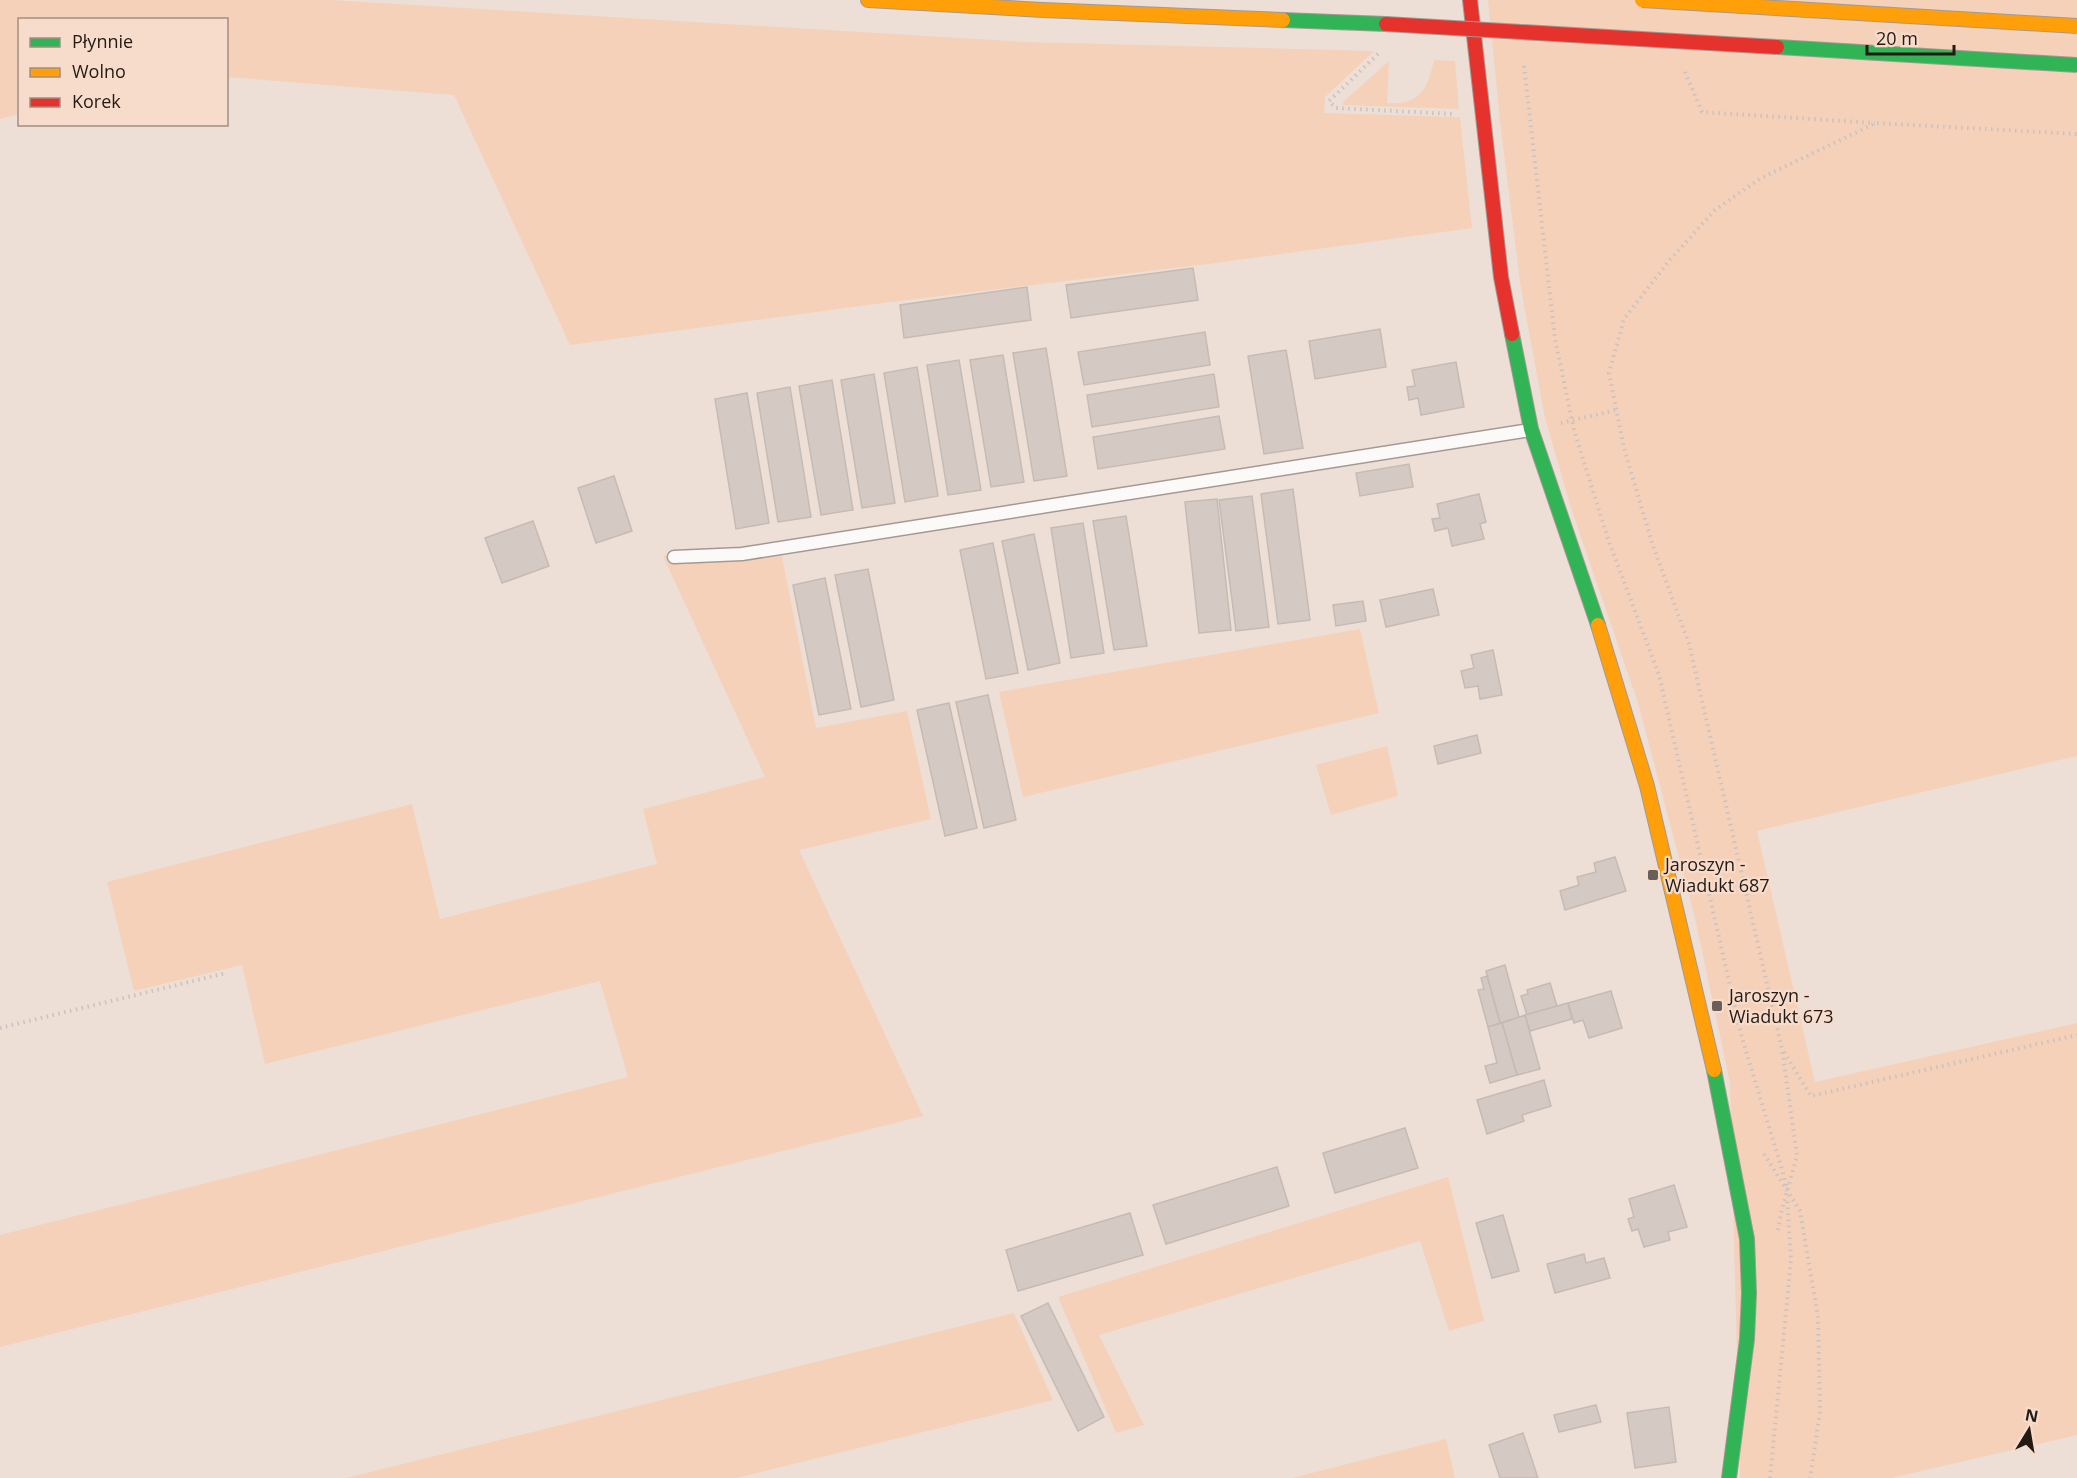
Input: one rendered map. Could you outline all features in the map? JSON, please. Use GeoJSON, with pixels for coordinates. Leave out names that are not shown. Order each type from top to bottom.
{"type":"FeatureCollection","features":[{"type":"Feature","properties":{"kind":"main road"},"geometry":{"type":"LineString","coordinates":[[868,0],[1386,24],[2077,65]]}},
{"type":"Feature","properties":{"kind":"main road"},"geometry":{"type":"LineString","coordinates":[[1470,0],[1501,277],[1531,429],[1587,588],[1647,786],[1719,1090],[1747,1239],[1749,1293],[1747,1339],[1729,1478]]}},
{"type":"Feature","properties":{"kind":"main road"},"geometry":{"type":"LineString","coordinates":[[1642,0],[2077,26]]}},
{"type":"Feature","properties":{"kind":"lane"},"geometry":{"type":"LineString","coordinates":[[674,557],[742,554],[1531,429]]}},
{"type":"Feature","properties":{"kind":"path"},"geometry":{"type":"LineString","coordinates":[[1385,48],[1329,101],[1336,108],[1483,115]]}},
{"type":"Feature","properties":{"kind":"path"},"geometry":{"type":"LineString","coordinates":[[1684,71],[1701,112],[2077,134]]}},
{"type":"Feature","properties":{"kind":"path"},"geometry":{"type":"LineString","coordinates":[[1778,1231],[1797,1156],[1782,1049],[1689,644],[1652,543],[1624,448],[1609,373],[1624,319],[1668,262],[1715,210],[1761,178],[1876,123]]}},
{"type":"Feature","properties":{"kind":"path"},"geometry":{"type":"LineString","coordinates":[[1567,422],[1616,410]]}},
{"type":"Feature","properties":{"kind":"path"},"geometry":{"type":"LineString","coordinates":[[0,1028],[226,973]]}},
{"type":"Feature","properties":{"kind":"path"},"geometry":{"type":"LineString","coordinates":[[1782,1049],[1810,1096],[2077,1035]]}},
{"type":"Feature","properties":{"kind":"path"},"geometry":{"type":"LineString","coordinates":[[1760,1148],[1800,1211],[1818,1317],[1820,1412],[1810,1478]]}},
{"type":"Feature","properties":{"kind":"shaded area"},"geometry":{"type":"Polygon","coordinates":[[[0,0],[331,0],[1025,42],[1374,51],[1325,97],[1324,113],[1460,117],[1472,228],[570,345],[454,95],[228,77],[228,18],[18,18],[18,114],[0,119],[0,0]]]}},
{"type":"Feature","properties":{"kind":"shaded area"},"geometry":{"type":"Polygon","coordinates":[[[1488,0],[2077,0],[2077,756],[1757,831],[1815,1082],[2077,1023],[2077,1435],[1891,1478],[1740,1478],[1730,1083],[1695,918],[1638,703],[1571,508],[1545,418],[1521,289],[1500,121],[1488,0]]]}},
{"type":"Feature","properties":{"kind":"shaded area"},"geometry":{"type":"Polygon","coordinates":[[[1434,60],[1455,61],[1459,109],[1343,105],[1343,102],[1389,61],[1387,103],[1398,103],[1415,98],[1421,93],[1429,79],[1434,60]]]}},
{"type":"Feature","properties":{"kind":"shaded area"},"geometry":{"type":"Polygon","coordinates":[[[779,542],[816,728],[907,711],[931,819],[799,850],[923,1116],[0,1347],[0,1235],[628,1077],[600,981],[265,1064],[242,965],[134,991],[107,882],[412,804],[440,919],[657,864],[643,809],[765,777],[663,556],[779,542]]]}},
{"type":"Feature","properties":{"kind":"shaded area"},"geometry":{"type":"Polygon","coordinates":[[[1360,629],[1379,713],[1023,797],[999,692],[1360,629]]]}},
{"type":"Feature","properties":{"kind":"shaded area"},"geometry":{"type":"Polygon","coordinates":[[[1387,746],[1398,796],[1331,815],[1316,765],[1387,746]]]}},
{"type":"Feature","properties":{"kind":"shaded area"},"geometry":{"type":"Polygon","coordinates":[[[1448,1177],[1484,1321],[1449,1331],[1420,1241],[1099,1335],[1144,1425],[1116,1433],[1058,1297],[1448,1177]]]}},
{"type":"Feature","properties":{"kind":"shaded area"},"geometry":{"type":"Polygon","coordinates":[[[1014,1313],[1053,1400],[737,1478],[346,1478],[1014,1313]]]}},
{"type":"Feature","properties":{"kind":"shaded area"},"geometry":{"type":"Polygon","coordinates":[[[1446,1439],[1455,1478],[1292,1478],[1446,1439]]]}},
{"type":"Feature","properties":{"kind":"building"},"geometry":{"type":"Polygon","coordinates":[[[1193,268],[1198,300],[1071,318],[1066,285],[1193,268]]]}},
{"type":"Feature","properties":{"kind":"building"},"geometry":{"type":"Polygon","coordinates":[[[1027,287],[1031,320],[904,338],[900,305],[1027,287]]]}},
{"type":"Feature","properties":{"kind":"building"},"geometry":{"type":"Polygon","coordinates":[[[1380,329],[1386,367],[1315,379],[1309,341],[1380,329]]]}},
{"type":"Feature","properties":{"kind":"building"},"geometry":{"type":"Polygon","coordinates":[[[1205,332],[1210,365],[1084,385],[1078,352],[1205,332]]]}},
{"type":"Feature","properties":{"kind":"building"},"geometry":{"type":"Polygon","coordinates":[[[1046,348],[1067,476],[1034,481],[1013,353],[1046,348]]]}},
{"type":"Feature","properties":{"kind":"building"},"geometry":{"type":"Polygon","coordinates":[[[1286,350],[1303,448],[1264,454],[1248,356],[1286,350]]]}},
{"type":"Feature","properties":{"kind":"building"},"geometry":{"type":"Polygon","coordinates":[[[1003,355],[1024,482],[991,487],[970,360],[1003,355]]]}},
{"type":"Feature","properties":{"kind":"building"},"geometry":{"type":"Polygon","coordinates":[[[959,360],[981,490],[948,495],[927,365],[959,360]]]}},
{"type":"Feature","properties":{"kind":"building"},"geometry":{"type":"Polygon","coordinates":[[[1456,362],[1464,407],[1421,415],[1418,398],[1409,400],[1407,387],[1415,386],[1412,370],[1456,362]]]}},
{"type":"Feature","properties":{"kind":"building"},"geometry":{"type":"Polygon","coordinates":[[[917,367],[938,496],[905,502],[884,373],[917,367]]]}},
{"type":"Feature","properties":{"kind":"building"},"geometry":{"type":"Polygon","coordinates":[[[874,374],[895,503],[862,508],[841,380],[874,374]]]}},
{"type":"Feature","properties":{"kind":"building"},"geometry":{"type":"Polygon","coordinates":[[[1214,374],[1219,407],[1092,427],[1087,395],[1214,374]]]}},
{"type":"Feature","properties":{"kind":"building"},"geometry":{"type":"Polygon","coordinates":[[[832,380],[853,510],[821,515],[799,386],[832,380]]]}},
{"type":"Feature","properties":{"kind":"building"},"geometry":{"type":"Polygon","coordinates":[[[790,387],[811,517],[778,522],[757,393],[790,387]]]}},
{"type":"Feature","properties":{"kind":"building"},"geometry":{"type":"Polygon","coordinates":[[[747,393],[769,523],[736,529],[715,399],[747,393]]]}},
{"type":"Feature","properties":{"kind":"building"},"geometry":{"type":"Polygon","coordinates":[[[1219,416],[1225,449],[1098,469],[1093,437],[1219,416]]]}},
{"type":"Feature","properties":{"kind":"building"},"geometry":{"type":"Polygon","coordinates":[[[1409,464],[1413,487],[1360,496],[1356,473],[1409,464]]]}},
{"type":"Feature","properties":{"kind":"building"},"geometry":{"type":"Polygon","coordinates":[[[614,476],[632,531],[596,543],[578,488],[614,476]]]}},
{"type":"Feature","properties":{"kind":"building"},"geometry":{"type":"Polygon","coordinates":[[[1293,489],[1310,620],[1278,624],[1261,494],[1293,489]]]}},
{"type":"Feature","properties":{"kind":"building"},"geometry":{"type":"Polygon","coordinates":[[[1479,494],[1486,522],[1480,524],[1484,539],[1452,546],[1448,528],[1435,531],[1432,519],[1440,518],[1437,504],[1479,494]]]}},
{"type":"Feature","properties":{"kind":"building"},"geometry":{"type":"Polygon","coordinates":[[[1252,496],[1269,627],[1236,631],[1219,500],[1252,496]]]}},
{"type":"Feature","properties":{"kind":"building"},"geometry":{"type":"Polygon","coordinates":[[[1217,499],[1231,630],[1199,633],[1185,502],[1217,499]]]}},
{"type":"Feature","properties":{"kind":"building"},"geometry":{"type":"Polygon","coordinates":[[[1126,516],[1147,646],[1114,650],[1093,521],[1126,516]]]}},
{"type":"Feature","properties":{"kind":"building"},"geometry":{"type":"Polygon","coordinates":[[[533,521],[549,566],[502,583],[485,538],[533,521]]]}},
{"type":"Feature","properties":{"kind":"building"},"geometry":{"type":"Polygon","coordinates":[[[1083,523],[1104,653],[1071,658],[1051,528],[1083,523]]]}},
{"type":"Feature","properties":{"kind":"building"},"geometry":{"type":"Polygon","coordinates":[[[1034,534],[1060,663],[1028,670],[1002,541],[1034,534]]]}},
{"type":"Feature","properties":{"kind":"building"},"geometry":{"type":"Polygon","coordinates":[[[993,543],[1018,673],[986,679],[960,550],[993,543]]]}},
{"type":"Feature","properties":{"kind":"building"},"geometry":{"type":"Polygon","coordinates":[[[868,569],[894,700],[861,707],[835,575],[868,569]]]}},
{"type":"Feature","properties":{"kind":"building"},"geometry":{"type":"Polygon","coordinates":[[[825,578],[851,709],[819,715],[793,585],[825,578]]]}},
{"type":"Feature","properties":{"kind":"building"},"geometry":{"type":"Polygon","coordinates":[[[1433,589],[1439,615],[1386,627],[1380,600],[1433,589]]]}},
{"type":"Feature","properties":{"kind":"building"},"geometry":{"type":"Polygon","coordinates":[[[1363,601],[1366,621],[1336,626],[1333,605],[1363,601]]]}},
{"type":"Feature","properties":{"kind":"building"},"geometry":{"type":"Polygon","coordinates":[[[1493,650],[1502,695],[1480,699],[1478,686],[1465,688],[1461,671],[1474,668],[1471,655],[1493,650]]]}},
{"type":"Feature","properties":{"kind":"building"},"geometry":{"type":"Polygon","coordinates":[[[988,695],[1016,820],[984,828],[956,702],[988,695]]]}},
{"type":"Feature","properties":{"kind":"building"},"geometry":{"type":"Polygon","coordinates":[[[949,703],[977,828],[945,836],[917,710],[949,703]]]}},
{"type":"Feature","properties":{"kind":"building"},"geometry":{"type":"Polygon","coordinates":[[[1477,735],[1481,753],[1438,764],[1434,746],[1477,735]]]}},
{"type":"Feature","properties":{"kind":"building"},"geometry":{"type":"Polygon","coordinates":[[[1615,857],[1626,891],[1565,910],[1560,891],[1579,885],[1577,877],[1596,872],[1594,863],[1615,857]]]}},
{"type":"Feature","properties":{"kind":"building"},"geometry":{"type":"Polygon","coordinates":[[[1505,965],[1519,1017],[1500,1023],[1486,971],[1505,965]]]}},
{"type":"Feature","properties":{"kind":"building"},"geometry":{"type":"Polygon","coordinates":[[[1487,976],[1500,1023],[1488,1027],[1478,990],[1484,989],[1481,978],[1487,976]]]}},
{"type":"Feature","properties":{"kind":"building"},"geometry":{"type":"Polygon","coordinates":[[[1550,983],[1557,1006],[1527,1015],[1521,996],[1528,994],[1527,990],[1550,983]]]}},
{"type":"Feature","properties":{"kind":"building"},"geometry":{"type":"Polygon","coordinates":[[[1611,991],[1622,1028],[1589,1038],[1583,1020],[1574,1023],[1568,1003],[1611,991]]]}},
{"type":"Feature","properties":{"kind":"building"},"geometry":{"type":"Polygon","coordinates":[[[1568,1003],[1572,1019],[1530,1031],[1525,1015],[1568,1003]]]}},
{"type":"Feature","properties":{"kind":"building"},"geometry":{"type":"Polygon","coordinates":[[[1525,1015],[1540,1069],[1517,1075],[1502,1023],[1525,1015]]]}},
{"type":"Feature","properties":{"kind":"building"},"geometry":{"type":"Polygon","coordinates":[[[1502,1023],[1517,1075],[1490,1083],[1485,1066],[1497,1063],[1488,1027],[1502,1023]]]}},
{"type":"Feature","properties":{"kind":"building"},"geometry":{"type":"Polygon","coordinates":[[[1544,1080],[1551,1106],[1522,1115],[1524,1121],[1487,1134],[1477,1100],[1544,1080]]]}},
{"type":"Feature","properties":{"kind":"building"},"geometry":{"type":"Polygon","coordinates":[[[1405,1128],[1418,1168],[1335,1193],[1323,1153],[1405,1128]]]}},
{"type":"Feature","properties":{"kind":"building"},"geometry":{"type":"Polygon","coordinates":[[[1277,1167],[1289,1206],[1166,1244],[1153,1205],[1277,1167]]]}},
{"type":"Feature","properties":{"kind":"building"},"geometry":{"type":"Polygon","coordinates":[[[1674,1185],[1687,1227],[1668,1232],[1670,1240],[1644,1247],[1638,1229],[1632,1231],[1628,1219],[1634,1217],[1629,1199],[1674,1185]]]}},
{"type":"Feature","properties":{"kind":"building"},"geometry":{"type":"Polygon","coordinates":[[[1130,1213],[1143,1255],[1018,1291],[1006,1250],[1130,1213]]]}},
{"type":"Feature","properties":{"kind":"building"},"geometry":{"type":"Polygon","coordinates":[[[1503,1215],[1519,1271],[1492,1278],[1476,1223],[1503,1215]]]}},
{"type":"Feature","properties":{"kind":"building"},"geometry":{"type":"Polygon","coordinates":[[[1584,1254],[1586,1263],[1604,1258],[1610,1278],[1555,1293],[1547,1264],[1584,1254]]]}},
{"type":"Feature","properties":{"kind":"building"},"geometry":{"type":"Polygon","coordinates":[[[1048,1303],[1104,1417],[1078,1431],[1021,1316],[1048,1303]]]}},
{"type":"Feature","properties":{"kind":"building"},"geometry":{"type":"Polygon","coordinates":[[[1596,1405],[1601,1422],[1559,1432],[1554,1415],[1596,1405]]]}},
{"type":"Feature","properties":{"kind":"building"},"geometry":{"type":"Polygon","coordinates":[[[1669,1407],[1676,1462],[1635,1468],[1627,1413],[1669,1407]]]}},
{"type":"Feature","properties":{"kind":"building"},"geometry":{"type":"Polygon","coordinates":[[[1523,1433],[1538,1478],[1500,1478],[1489,1445],[1523,1433]]]}},
{"type":"Feature","properties":{"kind":"traffic: fast"},"geometry":{"type":"LineString","coordinates":[[1283,20],[1386,24]]}},
{"type":"Feature","properties":{"kind":"traffic: fast"},"geometry":{"type":"LineString","coordinates":[[1777,47],[2077,65]]}},
{"type":"Feature","properties":{"kind":"traffic: fast"},"geometry":{"type":"LineString","coordinates":[[1512,334],[1531,429],[1598,625]]}},
{"type":"Feature","properties":{"kind":"traffic: fast"},"geometry":{"type":"LineString","coordinates":[[1714,1070],[1747,1239],[1749,1293],[1747,1339],[1729,1478]]}},
{"type":"Feature","properties":{"kind":"traffic: slow"},"geometry":{"type":"LineString","coordinates":[[868,0],[1283,20]]}},
{"type":"Feature","properties":{"kind":"traffic: slow"},"geometry":{"type":"LineString","coordinates":[[1642,0],[2077,26]]}},
{"type":"Feature","properties":{"kind":"traffic: slow"},"geometry":{"type":"LineString","coordinates":[[1598,625],[1647,786],[1714,1070]]}},
{"type":"Feature","properties":{"kind":"traffic: jam"},"geometry":{"type":"LineString","coordinates":[[1470,0],[1501,277],[1512,334]]}},
{"type":"Feature","properties":{"kind":"traffic: jam"},"geometry":{"type":"LineString","coordinates":[[1386,24],[1777,47]]}},
{"type":"Feature","properties":{"kind":"place","name":"Jaroszyn - Wiadukt 687"},"geometry":{"type":"Point","coordinates":[1653,875]}},
{"type":"Feature","properties":{"kind":"place","name":"Jaroszyn - Wiadukt 673"},"geometry":{"type":"Point","coordinates":[1717,1006]}}]}
